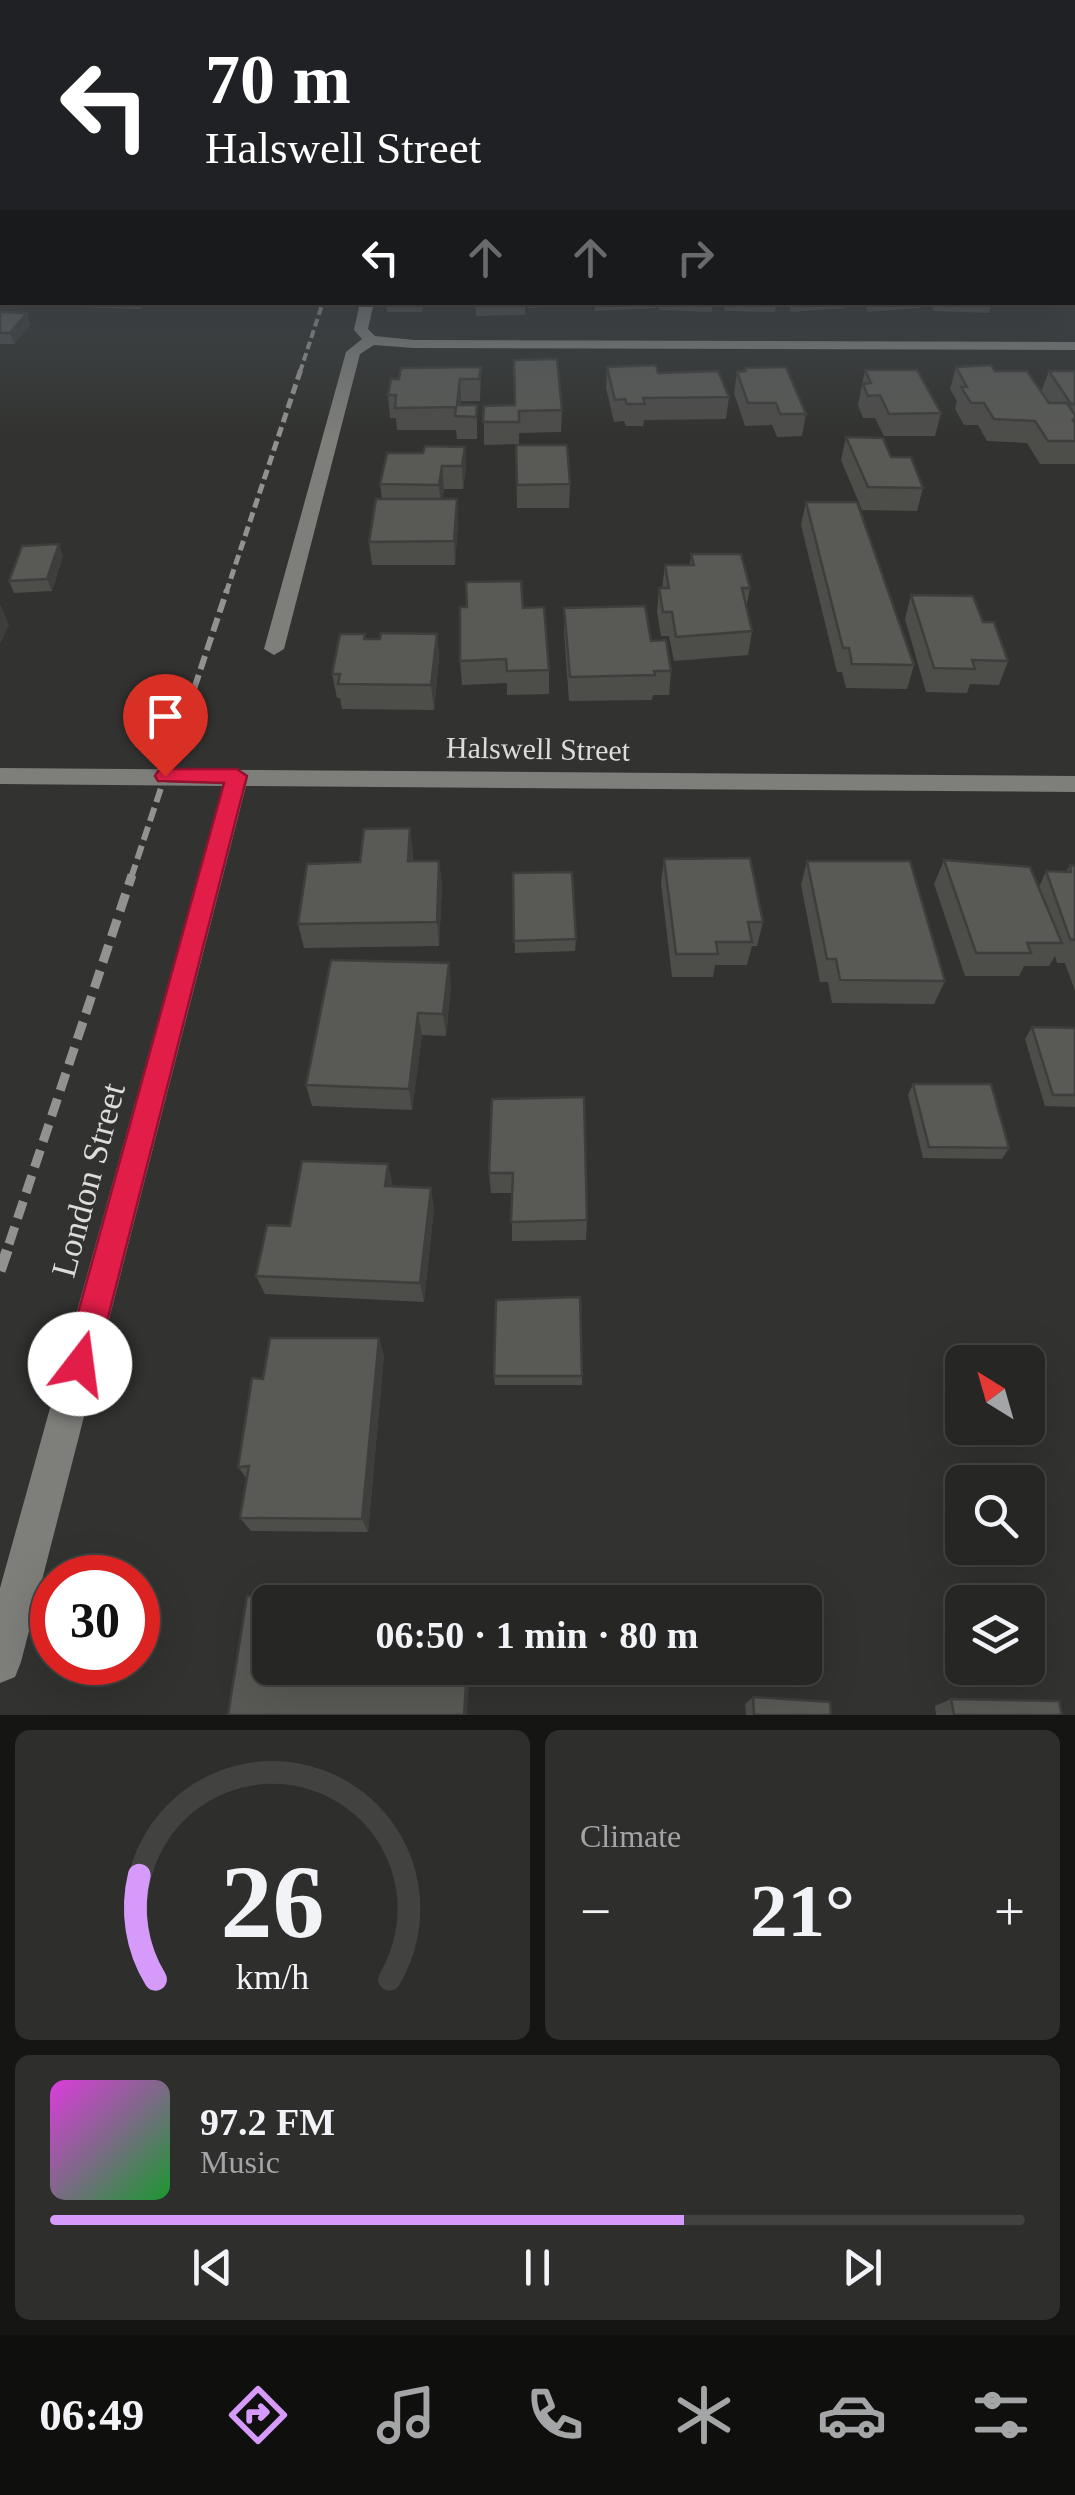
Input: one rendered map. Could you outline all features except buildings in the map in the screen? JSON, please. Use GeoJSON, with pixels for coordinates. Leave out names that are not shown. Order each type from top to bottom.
{"type":"FeatureCollection","features":[{"type":"Feature","properties":{"kind":"street"},"geometry":{"type":"LineString","coordinates":[[366,305],[361,330],[371,340]]}},
{"type":"Feature","properties":{"kind":"street"},"geometry":{"type":"LineString","coordinates":[[274,650],[353,352],[371,340],[414,344],[1075,346]]}},
{"type":"Feature","properties":{"kind":"street","name":"Halswell Street"},"geometry":{"type":"LineString","coordinates":[[0,776],[1075,784]]}},
{"type":"Feature","properties":{"kind":"street","name":"London Street"},"geometry":{"type":"LineString","coordinates":[[0,1662],[237,776]]}},
{"type":"Feature","properties":{"kind":"railway"},"geometry":{"type":"LineString","coordinates":[[300,371],[322,305]]}},
{"type":"Feature","properties":{"kind":"railway"},"geometry":{"type":"LineString","coordinates":[[226,593],[300,371]]}},
{"type":"Feature","properties":{"kind":"railway"},"geometry":{"type":"LineString","coordinates":[[9,1244],[226,593]]}},
{"type":"Feature","properties":{"kind":"railway"},"geometry":{"type":"LineString","coordinates":[[0,1271],[10,1242]]}},
{"type":"Feature","properties":{"kind":"route"},"geometry":{"type":"LineString","coordinates":[[80,1364],[237,776],[165,776]]}}]}
